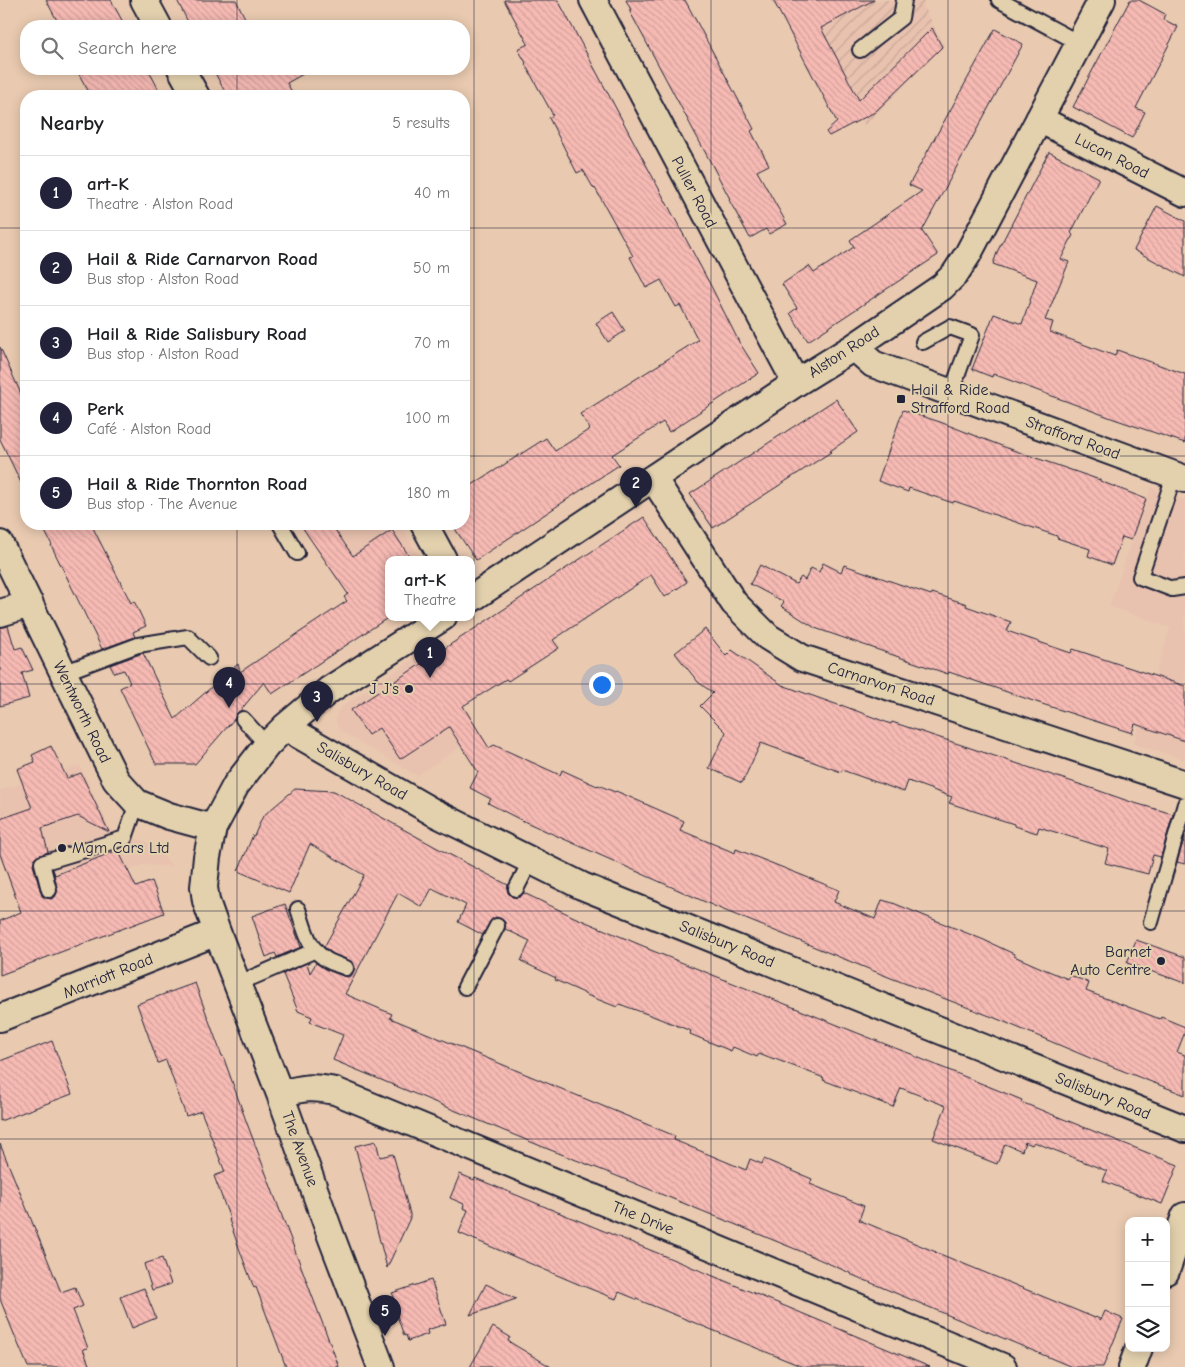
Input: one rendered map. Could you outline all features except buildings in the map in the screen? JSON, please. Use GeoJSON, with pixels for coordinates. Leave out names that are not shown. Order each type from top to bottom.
{"type":"FeatureCollection","features":[{"type":"Feature","properties":{"kind":"street"},"geometry":{"type":"LineString","coordinates":[[144,0],[155,20]]}},
{"type":"Feature","properties":{"kind":"street","name":"Puller Road"},"geometry":{"type":"LineString","coordinates":[[592,0],[796,383]]}},
{"type":"Feature","properties":{"kind":"street","name":"Alston Road"},"geometry":{"type":"LineString","coordinates":[[475,595],[796,383],[854,347],[942,287],[955,274],[968,254],[1101,0]]}},
{"type":"Feature","properties":{"kind":"street"},"geometry":{"type":"LineString","coordinates":[[184,75],[193,90]]}},
{"type":"Feature","properties":{"kind":"street","name":"Lucan Road"},"geometry":{"type":"LineString","coordinates":[[1039,119],[1185,193]]}},
{"type":"Feature","properties":{"kind":"street","name":"Strafford Road"},"geometry":{"type":"LineString","coordinates":[[854,347],[873,364],[1180,478]]}},
{"type":"Feature","properties":{"kind":"street","name":"Carnarvon Road"},"geometry":{"type":"LineString","coordinates":[[653,478],[734,603],[768,637],[802,658],[1185,784]]}},
{"type":"Feature","properties":{"kind":"street"},"geometry":{"type":"LineString","coordinates":[[427,530],[441,556]]}},
{"type":"Feature","properties":{"kind":"street","name":"Wentworth Road"},"geometry":{"type":"LineString","coordinates":[[0,544],[116,780],[137,803],[169,816],[213,828]]}},
{"type":"Feature","properties":{"kind":"street"},"geometry":{"type":"LineString","coordinates":[[0,613],[30,604]]}},
{"type":"Feature","properties":{"kind":"street"},"geometry":{"type":"LineString","coordinates":[[217,932],[206,901],[204,887],[207,857],[213,828],[236,785],[276,736],[329,690],[437,621]]}},
{"type":"Feature","properties":{"kind":"street","name":"Salisbury Road"},"geometry":{"type":"LineString","coordinates":[[276,736],[582,886],[1185,1129]]}},
{"type":"Feature","properties":{"kind":"street","name":"The Avenue"},"geometry":{"type":"LineString","coordinates":[[217,932],[280,1094],[334,1245],[381,1367]]}},
{"type":"Feature","properties":{"kind":"street","name":"Marriott Road"},"geometry":{"type":"LineString","coordinates":[[0,1018],[217,932]]}},
{"type":"Feature","properties":{"kind":"street","name":"The Drive"},"geometry":{"type":"LineString","coordinates":[[280,1094],[302,1088],[317,1087],[335,1091],[1004,1367]]}},
{"type":"Feature","properties":{"kind":"street"},"geometry":{"type":"LineString","coordinates":[[1169,1262],[1185,1216]]}},
{"type":"Feature","properties":{"kind":"street"},"geometry":{"type":"LineString","coordinates":[[1132,1367],[1138,1352]]}},
{"type":"Feature","properties":{"kind":"lane"},"geometry":{"type":"LineString","coordinates":[[860,50],[901,18],[904,0]]}},
{"type":"Feature","properties":{"kind":"lane"},"geometry":{"type":"LineString","coordinates":[[999,0],[1079,43]]}},
{"type":"Feature","properties":{"kind":"lane"},"geometry":{"type":"LineString","coordinates":[[923,342],[950,327],[972,335],[951,393]]}},
{"type":"Feature","properties":{"kind":"lane"},"geometry":{"type":"LineString","coordinates":[[1180,478],[1140,577],[1172,589],[1185,587]]}},
{"type":"Feature","properties":{"kind":"lane"},"geometry":{"type":"LineString","coordinates":[[284,530],[297,553]]}},
{"type":"Feature","properties":{"kind":"lane"},"geometry":{"type":"LineString","coordinates":[[63,673],[138,645],[188,637],[209,658]]}},
{"type":"Feature","properties":{"kind":"lane"},"geometry":{"type":"LineString","coordinates":[[243,720],[276,736]]}},
{"type":"Feature","properties":{"kind":"lane"},"geometry":{"type":"LineString","coordinates":[[49,890],[42,863],[125,838],[137,803]]}},
{"type":"Feature","properties":{"kind":"lane"},"geometry":{"type":"LineString","coordinates":[[1151,922],[1185,804]]}},
{"type":"Feature","properties":{"kind":"lane"},"geometry":{"type":"LineString","coordinates":[[516,889],[531,860]]}},
{"type":"Feature","properties":{"kind":"lane"},"geometry":{"type":"LineString","coordinates":[[298,909],[308,939],[316,950],[323,958],[346,968]]}},
{"type":"Feature","properties":{"kind":"lane"},"geometry":{"type":"LineString","coordinates":[[465,987],[497,926]]}},
{"type":"Feature","properties":{"kind":"lane"},"geometry":{"type":"LineString","coordinates":[[237,984],[316,950]]}},
{"type":"Feature","properties":{"kind":"shaded area"},"geometry":{"type":"Polygon","coordinates":[[[773,0],[925,0],[923,4],[944,47],[865,126],[845,81],[822,93],[773,0]]]}},
{"type":"Feature","properties":{"kind":"shaded area"},"geometry":{"type":"Polygon","coordinates":[[[1151,487],[1185,500],[1185,760],[1133,744],[1170,628],[1109,606],[1151,487]]]}},
{"type":"Feature","properties":{"kind":"shaded area"},"geometry":{"type":"Polygon","coordinates":[[[334,530],[404,530],[418,556],[385,556],[385,607],[334,530]]]}},
{"type":"Feature","properties":{"kind":"shaded area"},"geometry":{"type":"Polygon","coordinates":[[[425,651],[479,735],[417,776],[343,733],[338,728],[336,716],[337,712],[345,704],[425,651]]]}},
{"type":"Feature","properties":{"kind":"shaded area"},"geometry":{"type":"Polygon","coordinates":[[[80,765],[111,831],[147,842],[158,848],[173,867],[143,865],[21,914],[0,857],[0,790],[80,765]]]}},
{"type":"Feature","properties":{"kind":"place","name":"Hail & Ride Strafford Road"},"geometry":{"type":"Point","coordinates":[901,399]}},
{"type":"Feature","properties":{"kind":"place","name":"Hail & Ride Carnarvon Road"},"geometry":{"type":"Point","coordinates":[636,508]}},
{"type":"Feature","properties":{"kind":"place","name":"art-K"},"geometry":{"type":"Point","coordinates":[430,678]}},
{"type":"Feature","properties":{"kind":"place","name":"J J's"},"geometry":{"type":"Point","coordinates":[409,689]}},
{"type":"Feature","properties":{"kind":"place","name":"Perk"},"geometry":{"type":"Point","coordinates":[229,708]}},
{"type":"Feature","properties":{"kind":"place","name":"Hail & Ride Salisbury Road"},"geometry":{"type":"Point","coordinates":[317,722]}},
{"type":"Feature","properties":{"kind":"place","name":"Mgm Cars Ltd"},"geometry":{"type":"Point","coordinates":[62,848]}},
{"type":"Feature","properties":{"kind":"place","name":"Barnet Auto Centre"},"geometry":{"type":"Point","coordinates":[1161,961]}},
{"type":"Feature","properties":{"kind":"place","name":"Hail & Ride Thornton Road"},"geometry":{"type":"Point","coordinates":[385,1336]}}]}
